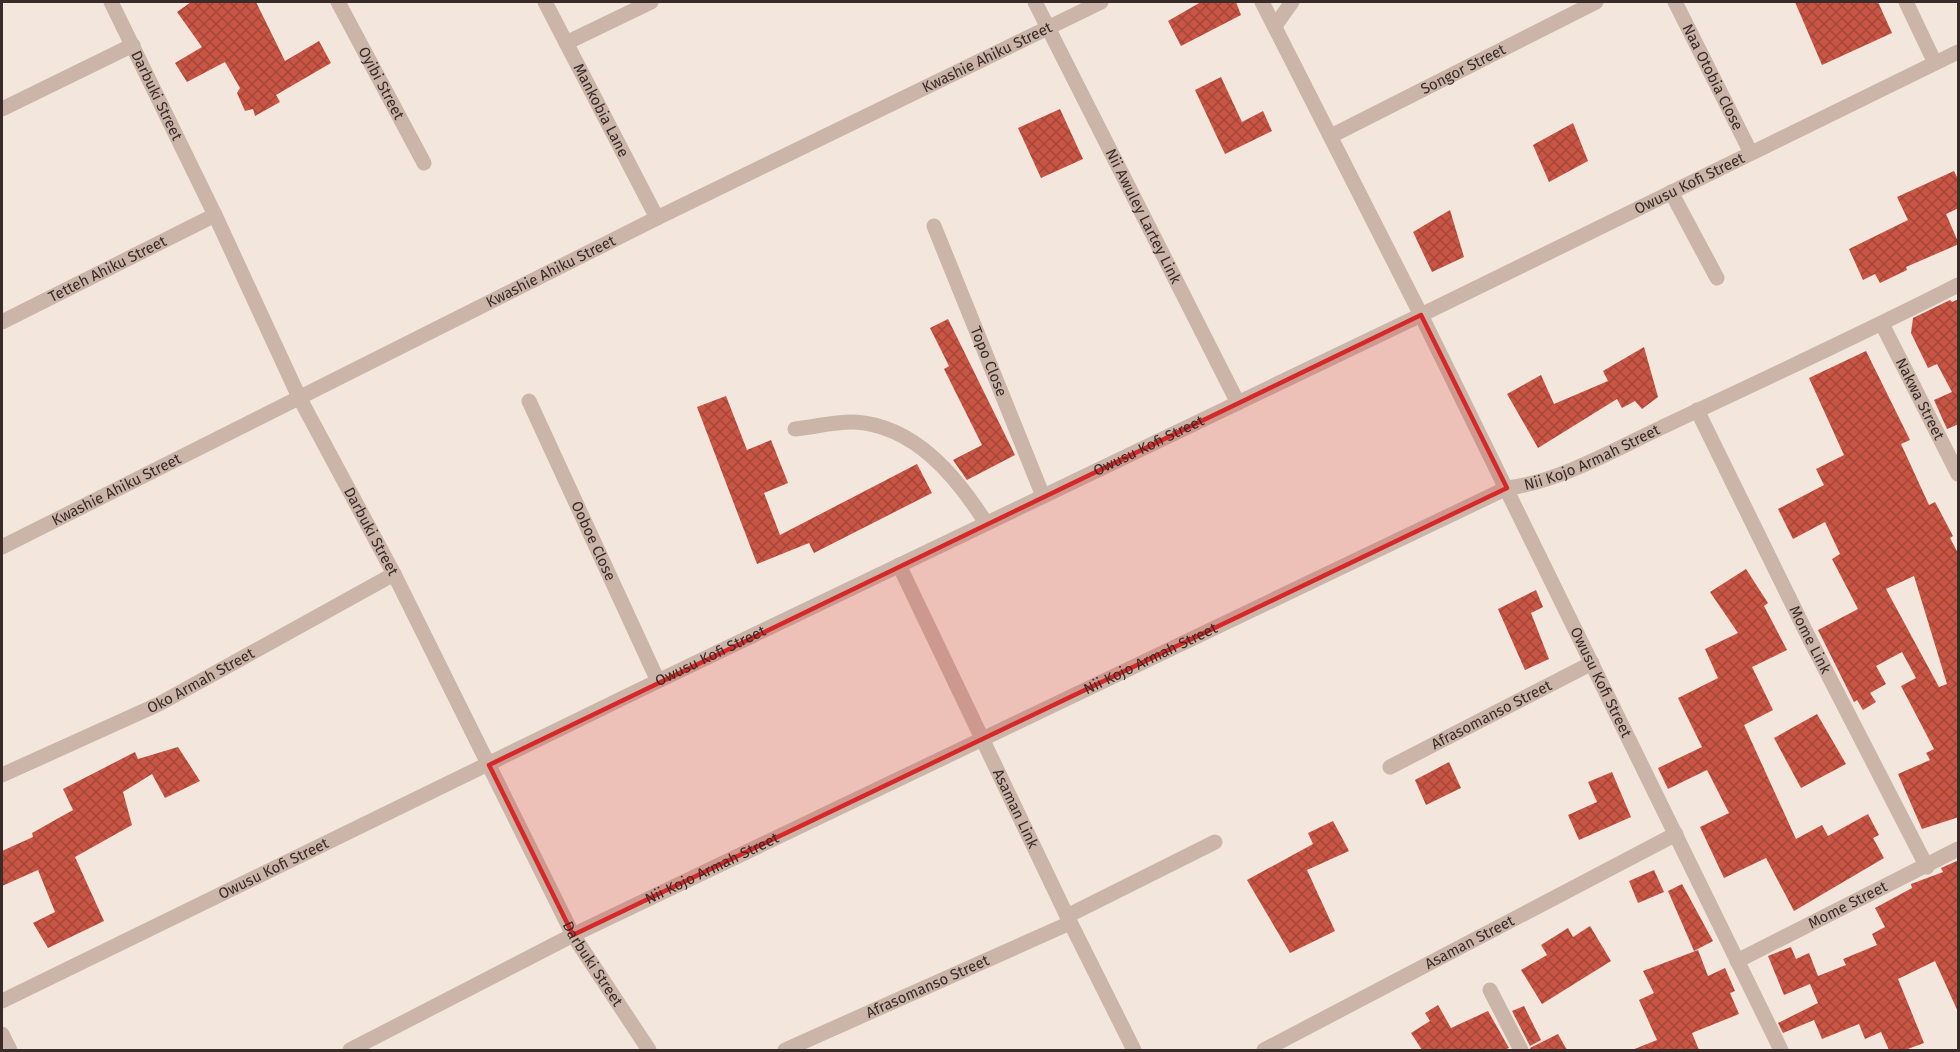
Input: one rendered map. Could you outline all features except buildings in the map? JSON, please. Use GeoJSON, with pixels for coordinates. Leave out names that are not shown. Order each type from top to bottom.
{"type":"FeatureCollection","features":[{"type":"Feature","properties":{"kind":"street","name":"Darbuki Street"},"geometry":{"type":"LineString","coordinates":[[111,2],[216,215],[299,397],[394,574],[573,935],[649,1050]]}},
{"type":"Feature","properties":{"kind":"street","name":"Oyibi Street"},"geometry":{"type":"LineString","coordinates":[[338,2],[424,163]]}},
{"type":"Feature","properties":{"kind":"street","name":"Mankobia Lane"},"geometry":{"type":"LineString","coordinates":[[545,2],[657,218]]}},
{"type":"Feature","properties":{"kind":"street"},"geometry":{"type":"LineString","coordinates":[[566,42],[651,2]]}},
{"type":"Feature","properties":{"kind":"street","name":"Nii Awuley Lartey Link"},"geometry":{"type":"LineString","coordinates":[[1035,2],[1238,403]]}},
{"type":"Feature","properties":{"kind":"street","name":"Kwashie Ahiku Street"},"geometry":{"type":"LineString","coordinates":[[2,547],[657,218],[1101,2]]}},
{"type":"Feature","properties":{"kind":"street","name":"Owusu Kofi Street"},"geometry":{"type":"LineString","coordinates":[[1263,2],[1507,488],[1780,1050]]}},
{"type":"Feature","properties":{"kind":"street"},"geometry":{"type":"LineString","coordinates":[[1275,26],[1292,2]]}},
{"type":"Feature","properties":{"kind":"street","name":"Songor Street"},"geometry":{"type":"LineString","coordinates":[[1331,136],[1596,2]]}},
{"type":"Feature","properties":{"kind":"street","name":"Naa Otobia Close"},"geometry":{"type":"LineString","coordinates":[[1675,2],[1751,153]]}},
{"type":"Feature","properties":{"kind":"street"},"geometry":{"type":"LineString","coordinates":[[1906,2],[1935,63]]}},
{"type":"Feature","properties":{"kind":"street"},"geometry":{"type":"LineString","coordinates":[[2,109],[133,45]]}},
{"type":"Feature","properties":{"kind":"street","name":"Owusu Kofi Street"},"geometry":{"type":"LineString","coordinates":[[2,1001],[658,681],[1421,315],[1959,52]]}},
{"type":"Feature","properties":{"kind":"street"},"geometry":{"type":"LineString","coordinates":[[1671,192],[1716,278]]}},
{"type":"Feature","properties":{"kind":"street","name":"Tetteh Ahiku Street"},"geometry":{"type":"LineString","coordinates":[[2,322],[216,215]]}},
{"type":"Feature","properties":{"kind":"street","name":"Topo Close"},"geometry":{"type":"LineString","coordinates":[[934,226],[1043,496]]}},
{"type":"Feature","properties":{"kind":"street","name":"Nii Kojo Armah Street"},"geometry":{"type":"LineString","coordinates":[[350,1050],[573,935],[1507,488],[1527,486],[1595,458],[1882,324],[1959,285]]}},
{"type":"Feature","properties":{"kind":"street","name":"Nakwa Street"},"geometry":{"type":"LineString","coordinates":[[1882,324],[1959,474]]}},
{"type":"Feature","properties":{"kind":"street","name":"Ooboe Close"},"geometry":{"type":"LineString","coordinates":[[529,401],[658,681]]}},
{"type":"Feature","properties":{"kind":"street","name":"Mome Link"},"geometry":{"type":"LineString","coordinates":[[1697,410],[1805,630],[1927,867]]}},
{"type":"Feature","properties":{"kind":"street"},"geometry":{"type":"LineString","coordinates":[[795,429],[852,422],[877,425],[895,431],[929,452],[969,496],[986,523]]}},
{"type":"Feature","properties":{"kind":"street","name":"Asaman Link"},"geometry":{"type":"LineString","coordinates":[[899,565],[982,741],[1134,1050]]}},
{"type":"Feature","properties":{"kind":"street","name":"Oko Armah Street"},"geometry":{"type":"LineString","coordinates":[[2,775],[159,704],[394,574]]}},
{"type":"Feature","properties":{"kind":"street","name":"Afrasomanso Street"},"geometry":{"type":"LineString","coordinates":[[1390,767],[1592,663]]}},
{"type":"Feature","properties":{"kind":"street","name":"Asaman Street"},"geometry":{"type":"LineString","coordinates":[[1268,1050],[1676,834]]}},
{"type":"Feature","properties":{"kind":"street","name":"Afrasomanso Street"},"geometry":{"type":"LineString","coordinates":[[785,1050],[1069,920],[1215,842]]}},
{"type":"Feature","properties":{"kind":"street","name":"Mome Street"},"geometry":{"type":"LineString","coordinates":[[1737,960],[1959,849]]}},
{"type":"Feature","properties":{"kind":"street"},"geometry":{"type":"LineString","coordinates":[[1490,990],[1521,1050]]}},
{"type":"Feature","properties":{"kind":"street"},"geometry":{"type":"LineString","coordinates":[[2,1034],[10,1050]]}},
{"type":"Feature","properties":{"kind":"highlighted area"},"geometry":{"type":"Polygon","coordinates":[[[1421,315],[1507,488],[573,935],[489,765],[1421,315]]]}}]}
